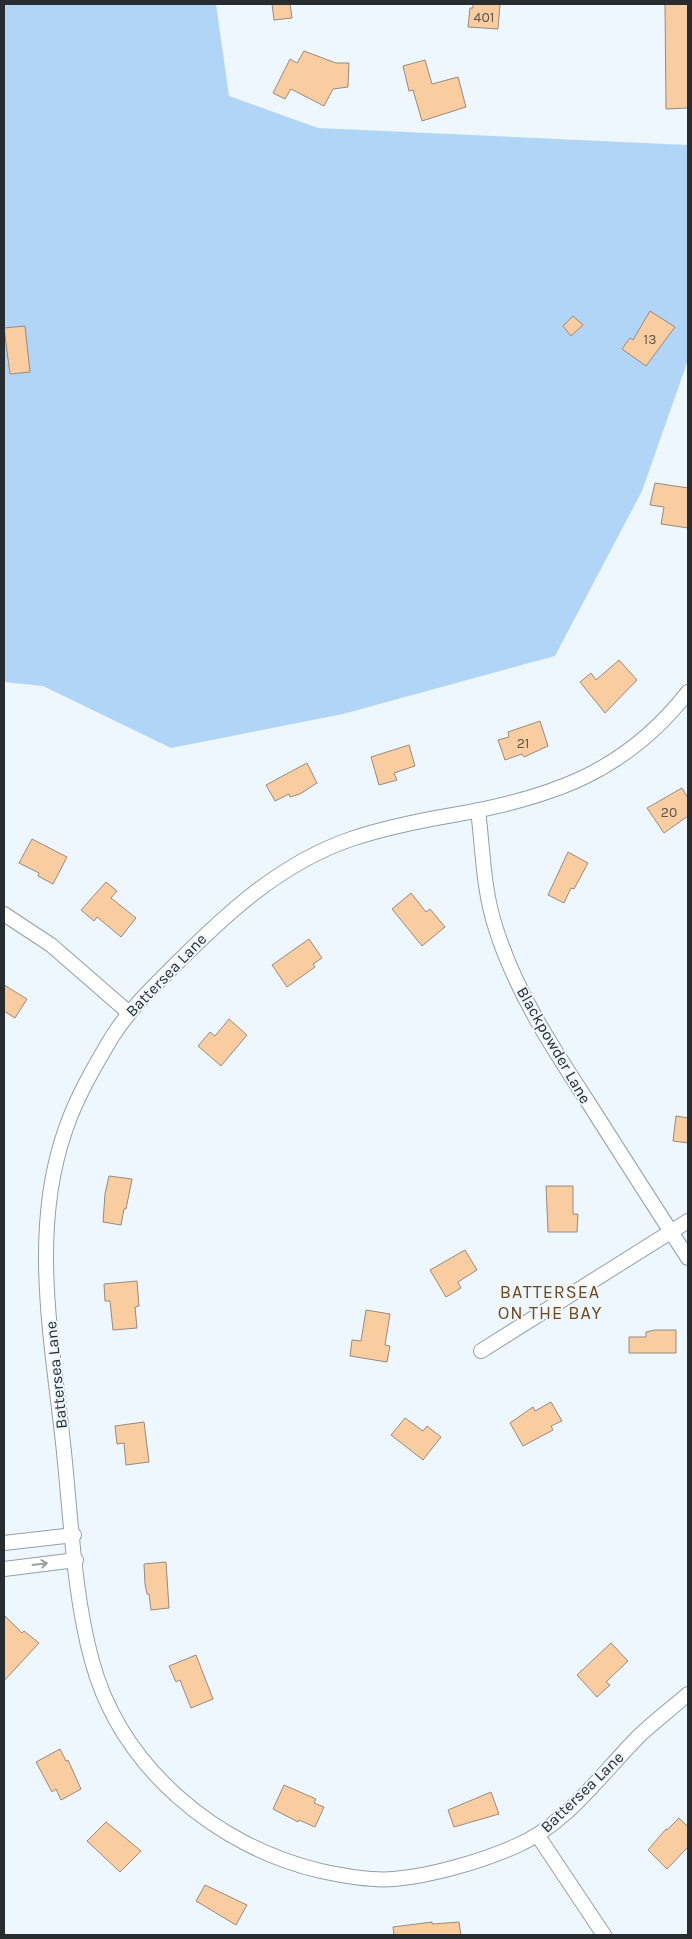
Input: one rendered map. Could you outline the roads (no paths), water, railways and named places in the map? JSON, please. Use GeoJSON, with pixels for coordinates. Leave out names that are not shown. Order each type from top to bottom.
{"type":"FeatureCollection","features":[{"type":"Feature","properties":{"kind":"street","name":"Battersea Lane"},"geometry":{"type":"LineString","coordinates":[[688,692],[664,721],[616,761],[590,776],[536,796],[478,810],[387,828],[346,840],[296,864],[268,881],[229,911],[128,1012],[97,1063],[69,1120],[52,1177],[46,1222],[46,1274],[50,1327],[80,1597],[92,1662],[119,1723],[157,1775],[188,1806],[238,1840],[278,1859],[341,1875],[393,1879],[463,1864],[516,1846],[538,1836],[577,1801],[645,1731],[688,1694]]}},
{"type":"Feature","properties":{"kind":"street","name":"Blackpowder Lane"},"geometry":{"type":"LineString","coordinates":[[478,810],[485,880],[495,928],[508,962],[531,1010],[562,1062],[688,1258]]}},
{"type":"Feature","properties":{"kind":"street"},"geometry":{"type":"LineString","coordinates":[[4,914],[51,945],[128,1012]]}},
{"type":"Feature","properties":{"kind":"street"},"geometry":{"type":"LineString","coordinates":[[481,1351],[688,1221]]}},
{"type":"Feature","properties":{"kind":"street"},"geometry":{"type":"LineString","coordinates":[[4,1543],[74,1535]]}},
{"type":"Feature","properties":{"kind":"street"},"geometry":{"type":"LineString","coordinates":[[4,1569],[76,1560]]}},
{"type":"Feature","properties":{"kind":"street"},"geometry":{"type":"LineString","coordinates":[[538,1836],[604,1935]]}},
{"type":"Feature","properties":{"kind":"district","name":"BATTERSEA ON THE BAY"},"geometry":{"type":"Point","coordinates":[550,1302]}}]}
